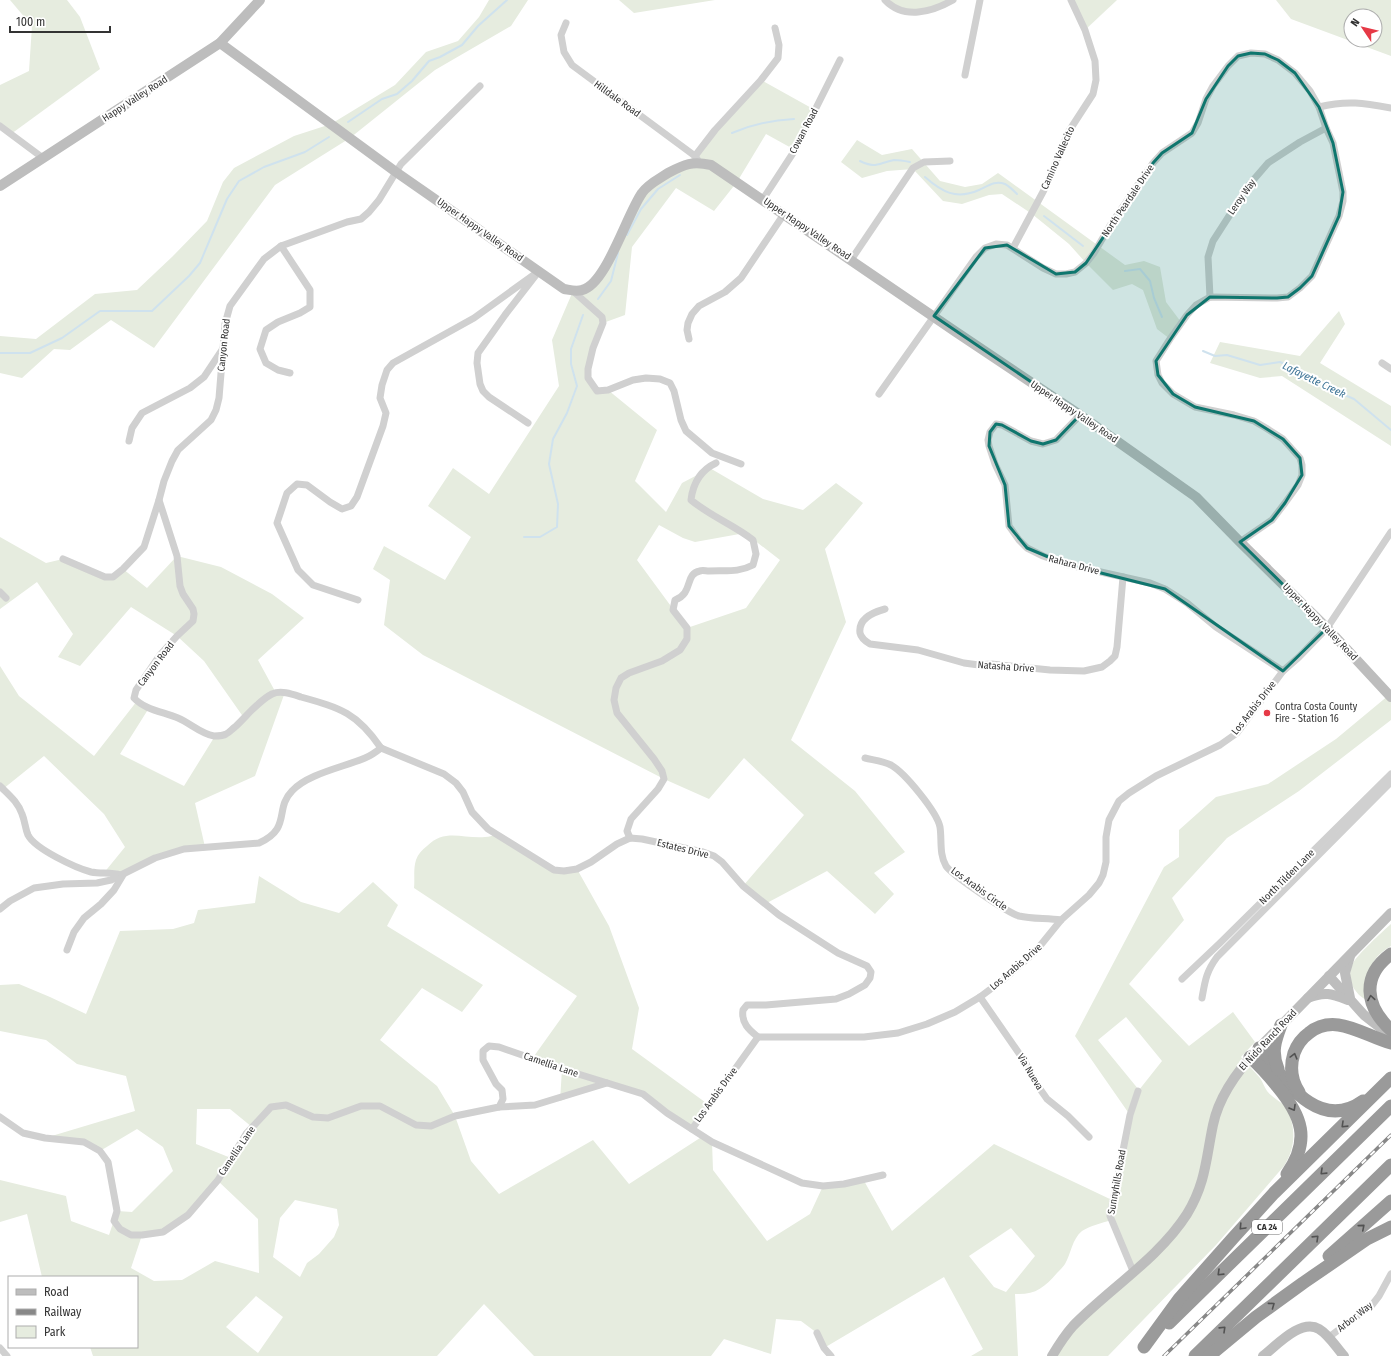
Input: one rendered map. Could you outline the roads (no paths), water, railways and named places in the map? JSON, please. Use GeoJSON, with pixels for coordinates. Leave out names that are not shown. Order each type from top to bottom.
{"type":"FeatureCollection","features":[{"type":"Feature","properties":{"kind":"highway"},"geometry":{"type":"LineString","coordinates":[[1391,954],[1383,960],[1375,970],[1370,992],[1374,1009],[1391,1030]]}},
{"type":"Feature","properties":{"kind":"highway"},"geometry":{"type":"LineString","coordinates":[[1281,1025],[1276,1039],[1274,1060],[1281,1076]]}},
{"type":"Feature","properties":{"kind":"highway"},"geometry":{"type":"LineString","coordinates":[[1310,1103],[1297,1089],[1293,1080],[1292,1070],[1292,1060],[1297,1048],[1310,1032],[1326,1025],[1340,1025],[1391,1043]]}},
{"type":"Feature","properties":{"kind":"highway"},"geometry":{"type":"LineString","coordinates":[[1259,1048],[1294,1091],[1319,1108],[1340,1111],[1348,1109],[1364,1100],[1391,1077]]}},
{"type":"Feature","properties":{"kind":"highway"},"geometry":{"type":"LineString","coordinates":[[1250,1058],[1258,1064],[1288,1100],[1296,1113],[1300,1126],[1301,1140],[1297,1157],[1291,1170],[1274,1194]]}},
{"type":"Feature","properties":{"kind":"highway"},"geometry":{"type":"LineString","coordinates":[[1139,1352],[1193,1282],[1274,1194],[1391,1077]]}},
{"type":"Feature","properties":{"kind":"highway","name":"CA 24"},"geometry":{"type":"LineString","coordinates":[[1139,1352],[1391,1106]]}},
{"type":"Feature","properties":{"kind":"highway"},"geometry":{"type":"LineString","coordinates":[[1195,1356],[1391,1165]]}},
{"type":"Feature","properties":{"kind":"highway"},"geometry":{"type":"LineString","coordinates":[[1303,1283],[1317,1266],[1391,1201]]}},
{"type":"Feature","properties":{"kind":"highway"},"geometry":{"type":"LineString","coordinates":[[1209,1356],[1256,1317],[1303,1283],[1367,1239],[1391,1226]]}},
{"type":"Feature","properties":{"kind":"street","name":"Happy Valley Road"},"geometry":{"type":"LineString","coordinates":[[0,186],[220,43],[260,0]]}},
{"type":"Feature","properties":{"kind":"street"},"geometry":{"type":"LineString","coordinates":[[885,0],[901,10],[912,13],[926,12],[953,0]]}},
{"type":"Feature","properties":{"kind":"street"},"geometry":{"type":"LineString","coordinates":[[965,75],[980,0]]}},
{"type":"Feature","properties":{"kind":"street","name":"Camino Vallecito"},"geometry":{"type":"LineString","coordinates":[[1013,248],[1044,190],[1069,131],[1093,94],[1096,80],[1096,61],[1085,30],[1071,0]]}},
{"type":"Feature","properties":{"kind":"street","name":"Hilldale Road"},"geometry":{"type":"LineString","coordinates":[[566,23],[561,35],[564,52],[572,65],[697,159]]}},
{"type":"Feature","properties":{"kind":"street"},"geometry":{"type":"LineString","coordinates":[[572,291],[583,290],[594,283],[605,268],[631,212],[648,186],[679,167],[697,159],[715,130],[761,80],[778,58],[779,45],[774,28]]}},
{"type":"Feature","properties":{"kind":"street","name":"Upper Happy Valley Road"},"geometry":{"type":"LineString","coordinates":[[220,43],[396,172],[564,289],[572,291]]}},
{"type":"Feature","properties":{"kind":"street","name":"North Peardale Drive"},"geometry":{"type":"LineString","coordinates":[[879,394],[976,257],[985,248],[996,244],[1007,245],[1043,268],[1056,274],[1075,272],[1086,263],[1094,253],[1111,224],[1153,163],[1162,153],[1192,133],[1198,123],[1206,99],[1213,86],[1228,66],[1238,56],[1251,53],[1265,54],[1278,60],[1294,73],[1310,92],[1319,107],[1333,143],[1343,192],[1343,202],[1339,216],[1312,276],[1300,288],[1288,296],[1277,298],[1210,298]]}},
{"type":"Feature","properties":{"kind":"street","name":"Cowan Road"},"geometry":{"type":"LineString","coordinates":[[763,199],[795,150],[840,60]]}},
{"type":"Feature","properties":{"kind":"street","name":"Canyon Road"},"geometry":{"type":"LineString","coordinates":[[381,748],[361,723],[341,709],[285,692],[271,694],[253,708],[226,734],[215,736],[207,734],[179,718],[149,708],[134,698],[136,690],[160,655],[193,620],[194,614],[193,609],[183,594],[180,586],[177,556],[159,500],[164,481],[178,450],[211,420],[216,410],[219,398],[225,324],[230,306],[264,259],[281,246],[348,222],[361,219],[379,200],[396,172],[409,155],[480,86]]}},
{"type":"Feature","properties":{"kind":"street"},"geometry":{"type":"LineString","coordinates":[[1319,107],[1344,102],[1365,103],[1391,108]]}},
{"type":"Feature","properties":{"kind":"street"},"geometry":{"type":"LineString","coordinates":[[0,126],[42,158]]}},
{"type":"Feature","properties":{"kind":"street","name":"Leroy Way"},"geometry":{"type":"LineString","coordinates":[[1210,298],[1208,257],[1213,241],[1249,185],[1268,164],[1300,142],[1326,128]]}},
{"type":"Feature","properties":{"kind":"street","name":"Upper Happy Valley Road"},"geometry":{"type":"LineString","coordinates":[[697,159],[711,164],[763,199],[1196,496],[1240,542],[1328,628],[1391,697]]}},
{"type":"Feature","properties":{"kind":"street"},"geometry":{"type":"LineString","coordinates":[[852,260],[913,168],[924,162],[950,161]]}},
{"type":"Feature","properties":{"kind":"street"},"geometry":{"type":"LineString","coordinates":[[689,340],[687,330],[692,314],[699,306],[725,292],[741,278],[784,214]]}},
{"type":"Feature","properties":{"kind":"street"},"geometry":{"type":"LineString","coordinates":[[281,246],[310,290],[310,307],[278,322],[266,330],[260,349],[266,362],[278,370],[290,373]]}},
{"type":"Feature","properties":{"kind":"street"},"geometry":{"type":"LineString","coordinates":[[528,423],[489,397],[483,391],[480,384],[477,363],[478,353],[539,271]]}},
{"type":"Feature","properties":{"kind":"street"},"geometry":{"type":"LineString","coordinates":[[358,600],[313,585],[298,570],[276,523],[287,494],[297,484],[307,485],[342,509],[351,506],[357,497],[384,426],[386,413],[380,398],[382,385],[387,370],[393,364],[474,318],[539,271]]}},
{"type":"Feature","properties":{"kind":"street"},"geometry":{"type":"LineString","coordinates":[[572,291],[602,317],[603,323],[593,348],[588,369],[588,378],[597,391],[608,390],[633,380],[646,378],[660,379],[670,384],[674,390],[680,420],[686,431],[712,453],[741,464]]}},
{"type":"Feature","properties":{"kind":"street"},"geometry":{"type":"LineString","coordinates":[[1210,298],[1196,305],[1187,315],[1170,338],[1156,361],[1158,375],[1162,383],[1173,394],[1195,407],[1234,415],[1254,421],[1266,428],[1282,439],[1300,458],[1302,465],[1302,475],[1298,486],[1272,520],[1240,542]]}},
{"type":"Feature","properties":{"kind":"street"},"geometry":{"type":"LineString","coordinates":[[129,441],[132,428],[142,413],[190,388],[204,377],[223,348]]}},
{"type":"Feature","properties":{"kind":"street"},"geometry":{"type":"LineString","coordinates":[[1382,363],[1391,369]]}},
{"type":"Feature","properties":{"kind":"street","name":"Rahara Drive"},"geometry":{"type":"LineString","coordinates":[[1080,415],[1056,440],[1043,444],[1031,442],[1002,425],[996,424],[990,432],[988,440],[989,446],[1005,486],[1009,526],[1018,540],[1027,548],[1065,564],[1123,577],[1165,589],[1188,602],[1216,627],[1283,671]]}},
{"type":"Feature","properties":{"kind":"street"},"geometry":{"type":"LineString","coordinates":[[0,909],[10,901],[34,888],[63,884],[97,883],[111,880],[155,858],[184,849],[259,843],[267,840],[274,834],[279,825],[285,800],[291,791],[302,783],[367,757],[381,748],[444,774],[456,782],[463,792],[472,812],[488,829],[554,870],[564,871],[577,869],[591,862],[617,844],[630,838],[627,831],[631,819],[658,789],[664,779],[662,771],[654,759],[616,713],[614,700],[616,688],[621,678],[629,673],[662,661],[680,650],[687,639],[687,628],[673,610],[675,600],[683,598],[692,574],[700,571],[733,571],[744,569],[752,565],[756,554],[753,540],[745,533],[704,510],[691,500],[692,490],[701,473],[716,463]]}},
{"type":"Feature","properties":{"kind":"street"},"geometry":{"type":"LineString","coordinates":[[63,558],[105,577],[113,577],[123,569],[144,547],[159,500]]}},
{"type":"Feature","properties":{"kind":"street","name":"Los Arabis Drive"},"geometry":{"type":"LineString","coordinates":[[884,1175],[844,1184],[823,1186],[802,1183],[712,1142],[692,1129],[758,1037],[864,1037],[898,1033],[927,1024],[955,1012],[980,998],[1035,952],[1061,920],[1089,895],[1099,883],[1103,875],[1106,862],[1106,837],[1109,820],[1119,802],[1129,793],[1156,776],[1220,745],[1236,733],[1283,671],[1328,628],[1391,532]]}},
{"type":"Feature","properties":{"kind":"street","name":"Natasha Drive"},"geometry":{"type":"LineString","coordinates":[[886,609],[871,614],[864,619],[860,627],[860,636],[870,644],[918,650],[964,663],[979,665],[992,664],[1050,670],[1084,671],[1102,666],[1115,656],[1123,577]]}},
{"type":"Feature","properties":{"kind":"street"},"geometry":{"type":"LineString","coordinates":[[0,592],[6,598]]}},
{"type":"Feature","properties":{"kind":"street","name":"Los Arabis Circle"},"geometry":{"type":"LineString","coordinates":[[865,758],[887,763],[893,766],[914,787],[931,809],[940,826],[941,850],[946,866],[959,878],[1006,910],[1018,916],[1061,920]]}},
{"type":"Feature","properties":{"kind":"street","name":"North Tilden Lane"},"geometry":{"type":"LineString","coordinates":[[1182,979],[1220,944],[1391,774]]}},
{"type":"Feature","properties":{"kind":"street"},"geometry":{"type":"LineString","coordinates":[[1202,998],[1206,977],[1210,967],[1217,957],[1391,782]]}},
{"type":"Feature","properties":{"kind":"street"},"geometry":{"type":"LineString","coordinates":[[0,786],[18,804],[23,815],[25,827],[29,837],[34,842],[52,855],[90,871],[104,874],[116,873],[122,875]]}},
{"type":"Feature","properties":{"kind":"street","name":"Estates Drive"},"geometry":{"type":"LineString","coordinates":[[630,838],[642,839],[703,852],[714,856],[722,862],[743,886],[779,915],[838,953],[867,966],[871,972],[870,978],[865,985],[836,999],[766,1005],[748,1005],[743,1010],[743,1021],[749,1030],[758,1037]]}},
{"type":"Feature","properties":{"kind":"street"},"geometry":{"type":"LineString","coordinates":[[67,950],[74,932],[84,918],[114,890],[122,875]]}},
{"type":"Feature","properties":{"kind":"street","name":"El Nido Ranch Road"},"geometry":{"type":"LineString","coordinates":[[1052,1356],[1071,1328],[1098,1302],[1158,1250],[1187,1214],[1204,1175],[1217,1108],[1233,1079],[1259,1048],[1391,912]]}},
{"type":"Feature","properties":{"kind":"street"},"geometry":{"type":"LineString","coordinates":[[1350,1000],[1345,973],[1352,952]]}},
{"type":"Feature","properties":{"kind":"street"},"geometry":{"type":"LineString","coordinates":[[1329,976],[1368,1019],[1391,1036]]}},
{"type":"Feature","properties":{"kind":"street"},"geometry":{"type":"LineString","coordinates":[[1306,999],[1328,993],[1350,1000]]}},
{"type":"Feature","properties":{"kind":"street","name":"Via Nueva"},"geometry":{"type":"LineString","coordinates":[[980,998],[1025,1062],[1047,1099],[1068,1116],[1089,1137]]}},
{"type":"Feature","properties":{"kind":"street","name":"Camellia Lane"},"geometry":{"type":"LineString","coordinates":[[0,1117],[23,1133],[45,1138],[84,1142],[100,1151],[108,1162],[117,1211],[114,1221],[120,1230],[131,1235],[164,1232],[188,1215],[218,1180],[246,1134],[271,1107],[286,1104],[313,1117],[328,1118],[361,1106],[380,1106],[416,1125],[431,1126],[455,1116],[499,1107],[503,1099],[502,1090],[496,1084],[483,1060],[483,1051],[489,1046],[499,1047],[562,1069],[643,1094],[692,1129]]}},
{"type":"Feature","properties":{"kind":"street"},"geometry":{"type":"LineString","coordinates":[[499,1107],[535,1105],[607,1083]]}},
{"type":"Feature","properties":{"kind":"street","name":"Sunnyhills Road"},"geometry":{"type":"LineString","coordinates":[[1133,1272],[1110,1216],[1130,1115],[1138,1090]]}},
{"type":"Feature","properties":{"kind":"street","name":"Arbor Way"},"geometry":{"type":"LineString","coordinates":[[1329,1338],[1372,1305],[1379,1296],[1391,1274]]}},
{"type":"Feature","properties":{"kind":"street"},"geometry":{"type":"LineString","coordinates":[[1263,1356],[1292,1332],[1302,1327],[1318,1328],[1329,1338],[1344,1356]]}},
{"type":"Feature","properties":{"kind":"street"},"geometry":{"type":"LineString","coordinates":[[817,1333],[824,1348],[831,1356]]}},
{"type":"Feature","properties":{"kind":"street"},"geometry":{"type":"LineString","coordinates":[[0,1348],[7,1356]]}},
{"type":"Feature","properties":{"kind":"waterway"},"geometry":{"type":"LineString","coordinates":[[348,122],[382,99],[397,94],[412,81],[429,61],[462,45],[478,26],[507,0]]}},
{"type":"Feature","properties":{"kind":"waterway","name":"Lafayette Creek"},"geometry":{"type":"LineString","coordinates":[[732,133],[762,123],[794,119]]}},
{"type":"Feature","properties":{"kind":"waterway"},"geometry":{"type":"LineString","coordinates":[[0,353],[30,353],[62,338],[100,311],[152,311],[189,276],[200,263],[227,199],[239,181],[264,167],[305,152],[329,137]]}},
{"type":"Feature","properties":{"kind":"waterway","name":"Lafayette Creek"},"geometry":{"type":"LineString","coordinates":[[860,161],[870,165],[877,165],[894,160],[910,162]]}},
{"type":"Feature","properties":{"kind":"waterway","name":"Lafayette Creek"},"geometry":{"type":"LineString","coordinates":[[627,235],[641,209],[658,189],[680,175]]}},
{"type":"Feature","properties":{"kind":"waterway","name":"Lafayette Creek"},"geometry":{"type":"LineString","coordinates":[[925,177],[937,187],[950,193],[971,193],[992,184],[1001,183],[1007,185],[1017,194]]}},
{"type":"Feature","properties":{"kind":"waterway","name":"Lafayette Creek"},"geometry":{"type":"LineString","coordinates":[[1044,216],[1083,246]]}},
{"type":"Feature","properties":{"kind":"waterway","name":"Lafayette Creek"},"geometry":{"type":"LineString","coordinates":[[598,299],[611,281],[618,253]]}},
{"type":"Feature","properties":{"kind":"waterway","name":"Lafayette Creek"},"geometry":{"type":"LineString","coordinates":[[1125,271],[1140,269],[1150,281],[1154,298],[1162,317]]}},
{"type":"Feature","properties":{"kind":"waterway","name":"Lafayette Creek"},"geometry":{"type":"LineString","coordinates":[[524,537],[540,537],[557,527],[558,504],[549,464],[553,439],[567,413],[577,386],[571,364],[571,349],[583,315]]}},
{"type":"Feature","properties":{"kind":"waterway","name":"Lafayette Creek"},"geometry":{"type":"LineString","coordinates":[[1203,351],[1215,356],[1227,355],[1260,365],[1280,362],[1305,373],[1326,387],[1354,399],[1391,430]]}},
{"type":"Feature","properties":{"kind":"railway"},"geometry":{"type":"LineString","coordinates":[[1164,1356],[1391,1135]]}},
{"type":"Feature","properties":{"kind":"place","name":"Contra Costa County Fire - Station 16"},"geometry":{"type":"Point","coordinates":[1267,713]}}]}
